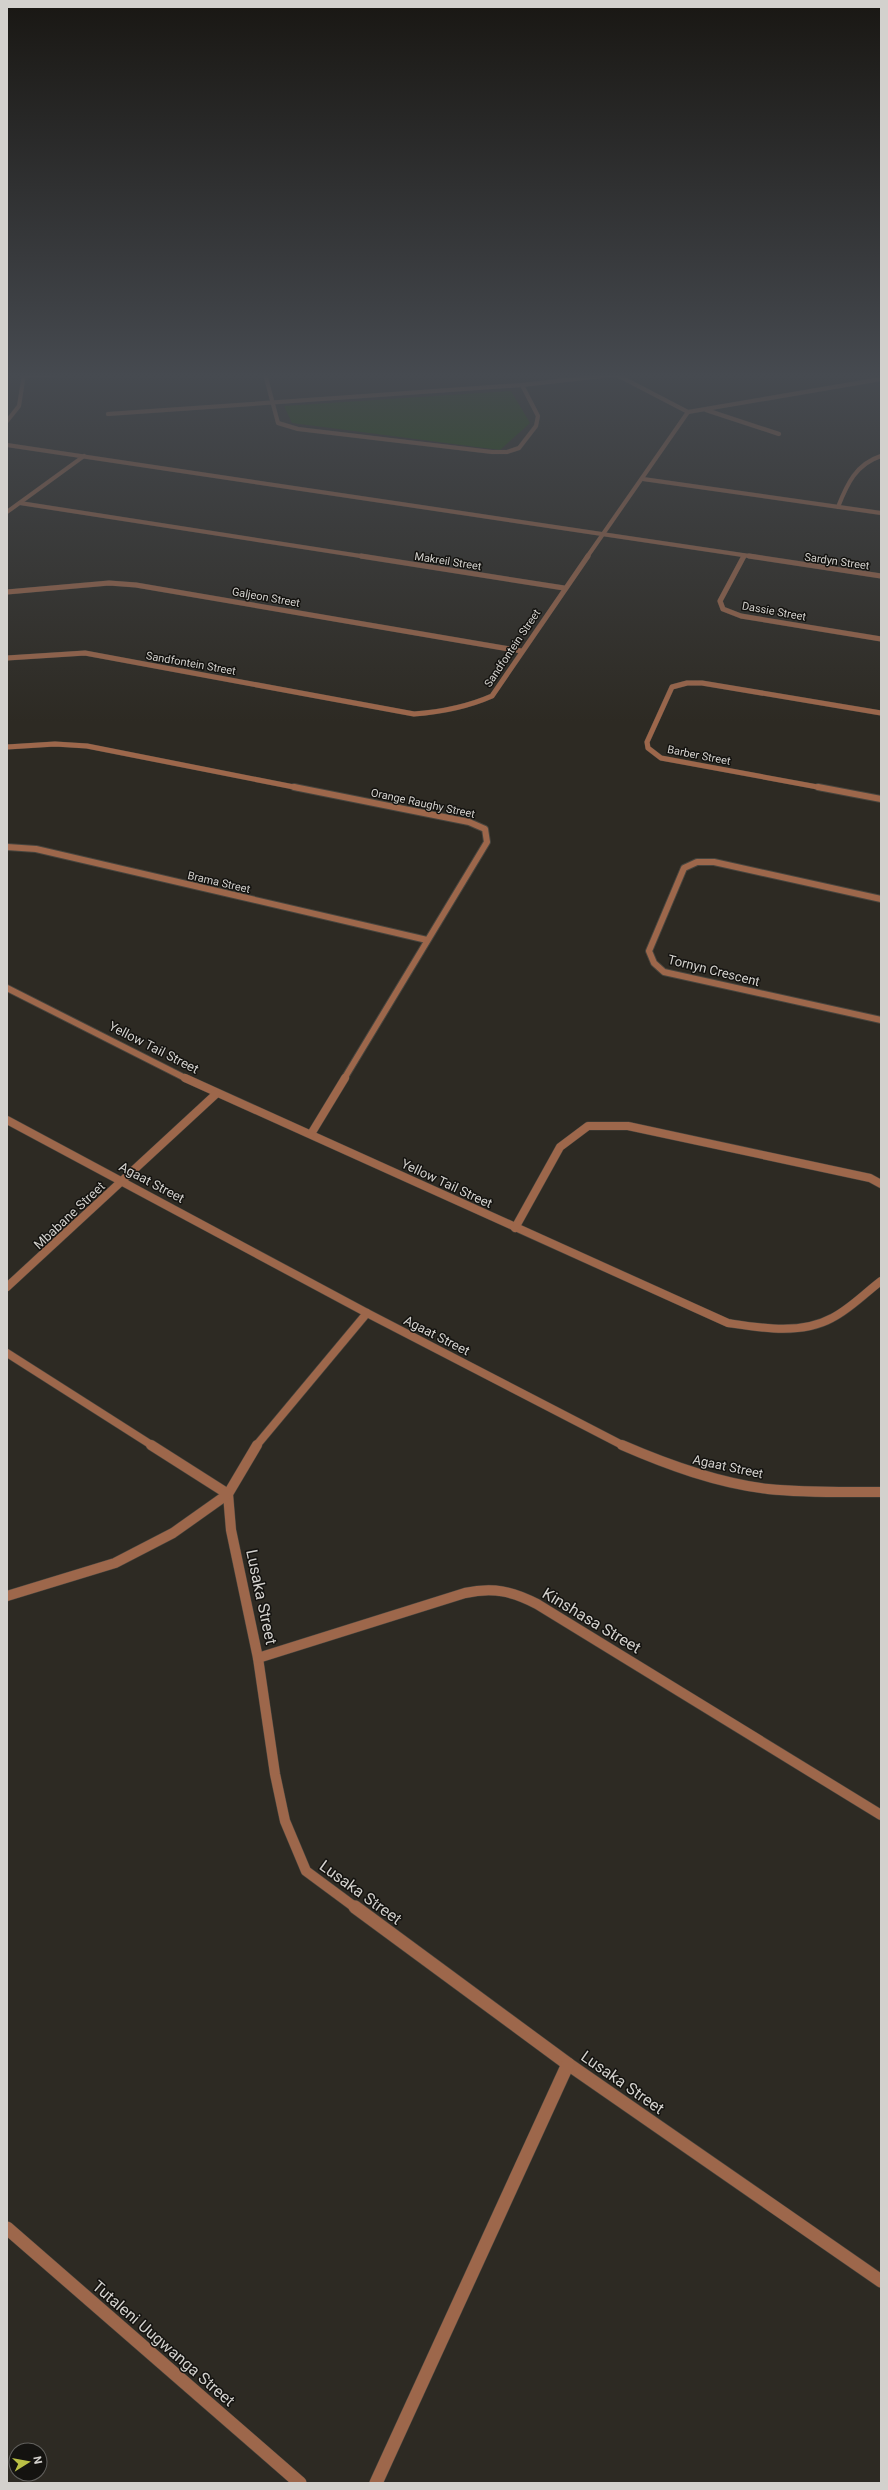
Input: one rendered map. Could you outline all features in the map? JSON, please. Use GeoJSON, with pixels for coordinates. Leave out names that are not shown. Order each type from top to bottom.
{"type":"FeatureCollection","features":[{"type":"Feature","properties":{"kind":"street"},"geometry":{"type":"LineString","coordinates":[[7,512],[37,490]]}},
{"type":"Feature","properties":{"kind":"street","name":"Sardyn Street"},"geometry":{"type":"LineString","coordinates":[[308,490],[881,576]]}},
{"type":"Feature","properties":{"kind":"street","name":"Sandfontein Street"},"geometry":{"type":"LineString","coordinates":[[7,658],[85,653],[414,714],[456,709],[492,696],[564,588],[601,535],[635,490]]}},
{"type":"Feature","properties":{"kind":"street"},"geometry":{"type":"LineString","coordinates":[[722,490],[881,513]]}},
{"type":"Feature","properties":{"kind":"street"},"geometry":{"type":"LineString","coordinates":[[838,507],[845,490]]}},
{"type":"Feature","properties":{"kind":"street","name":"Makreil Street"},"geometry":{"type":"LineString","coordinates":[[20,503],[564,588]]}},
{"type":"Feature","properties":{"kind":"street","name":"Dassie Street"},"geometry":{"type":"LineString","coordinates":[[744,556],[720,601],[723,609],[741,616],[881,639]]}},
{"type":"Feature","properties":{"kind":"street","name":"Galjeon Street"},"geometry":{"type":"LineString","coordinates":[[7,592],[109,582],[136,585],[521,651]]}},
{"type":"Feature","properties":{"kind":"street","name":"Barber Street"},"geometry":{"type":"LineString","coordinates":[[881,713],[702,683],[687,683],[672,687],[647,742],[648,748],[661,758],[881,799]]}},
{"type":"Feature","properties":{"kind":"street","name":"Orange Raughy Street"},"geometry":{"type":"LineString","coordinates":[[7,747],[73,744],[477,825],[485,829],[487,842],[311,1134]]}},
{"type":"Feature","properties":{"kind":"street","name":"Brama Street"},"geometry":{"type":"LineString","coordinates":[[7,847],[36,849],[427,940]]}},
{"type":"Feature","properties":{"kind":"street","name":"Tornyn Crescent"},"geometry":{"type":"LineString","coordinates":[[881,899],[714,862],[697,862],[684,868],[649,951],[654,963],[664,972],[881,1020]]}},
{"type":"Feature","properties":{"kind":"street","name":"Yellow Tail Street"},"geometry":{"type":"LineString","coordinates":[[7,988],[216,1094],[311,1134],[697,1311],[728,1323],[762,1329],[796,1327],[827,1321],[881,1280]]}},
{"type":"Feature","properties":{"kind":"street","name":"Mbabane Street"},"geometry":{"type":"LineString","coordinates":[[7,1288],[216,1094]]}},
{"type":"Feature","properties":{"kind":"street","name":"Agaat Street"},"geometry":{"type":"LineString","coordinates":[[7,1120],[123,1181],[367,1314],[617,1443],[679,1469],[721,1480],[789,1491],[881,1492]]}},
{"type":"Feature","properties":{"kind":"street"},"geometry":{"type":"LineString","coordinates":[[515,1228],[560,1147],[588,1126],[628,1126],[870,1178],[881,1184]]}},
{"type":"Feature","properties":{"kind":"street"},"geometry":{"type":"LineString","coordinates":[[7,1596],[115,1563],[173,1533],[228,1494],[252,1451],[367,1314]]}},
{"type":"Feature","properties":{"kind":"street"},"geometry":{"type":"LineString","coordinates":[[7,1353],[228,1494]]}},
{"type":"Feature","properties":{"kind":"street","name":"Lusaka Street"},"geometry":{"type":"LineString","coordinates":[[228,1494],[231,1530],[258,1658],[275,1774],[285,1820],[306,1871],[568,2064],[881,2280]]}},
{"type":"Feature","properties":{"kind":"street","name":"Kinshasa Street"},"geometry":{"type":"LineString","coordinates":[[258,1658],[465,1593],[489,1587],[512,1592],[537,1604],[881,1815]]}},
{"type":"Feature","properties":{"kind":"street"},"geometry":{"type":"LineString","coordinates":[[376,2483],[568,2064]]}},
{"type":"Feature","properties":{"kind":"street","name":"Tutaleni Uugwanga Street"},"geometry":{"type":"LineString","coordinates":[[7,2228],[300,2483]]}}]}
